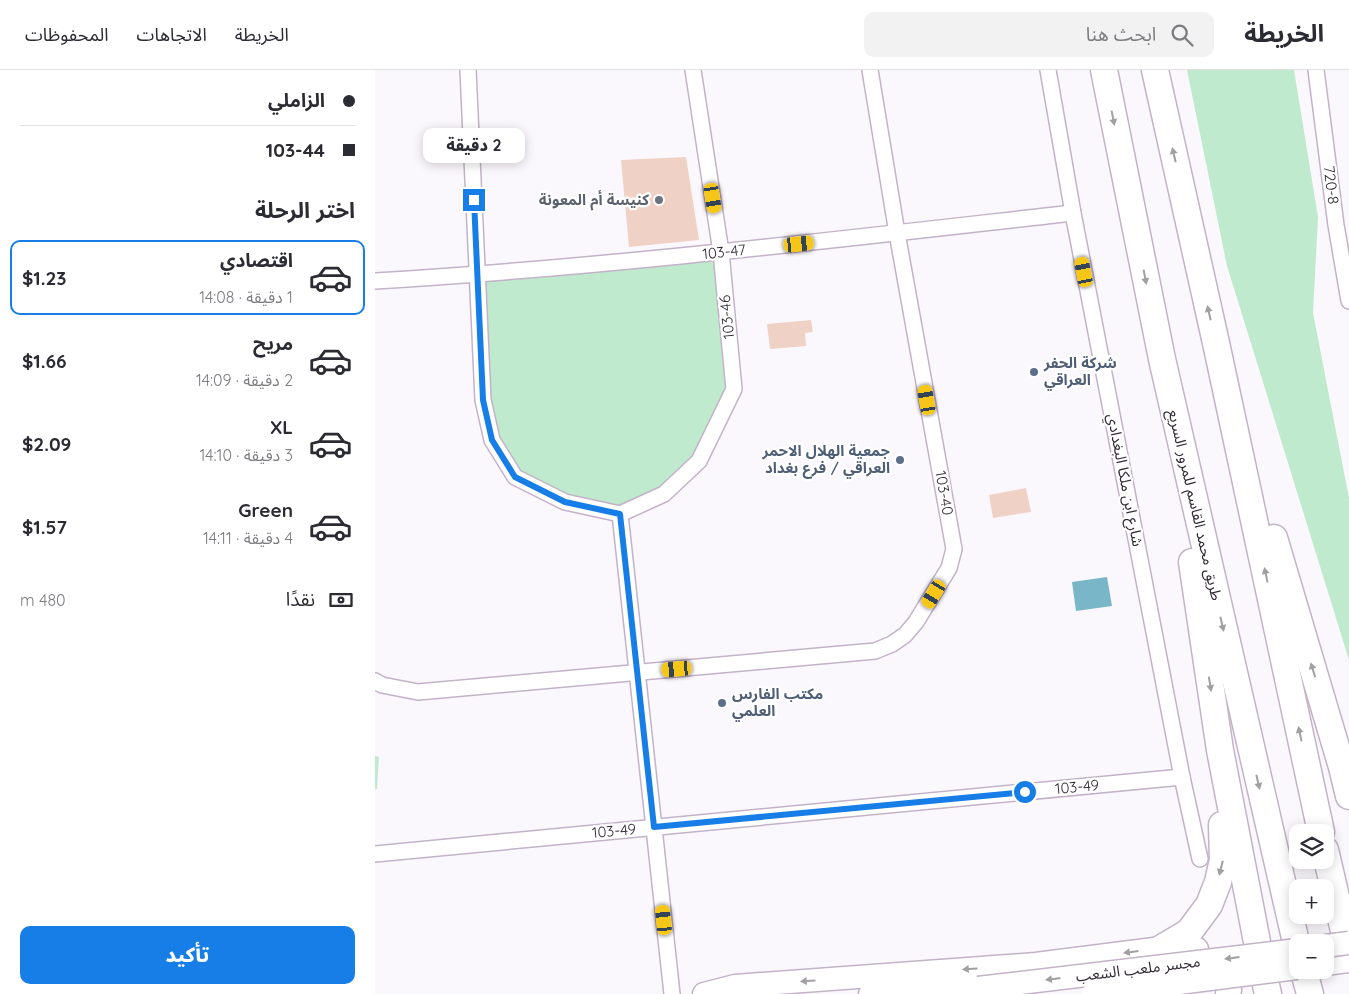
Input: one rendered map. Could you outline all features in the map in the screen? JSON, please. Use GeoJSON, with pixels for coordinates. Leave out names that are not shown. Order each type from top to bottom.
{"type":"FeatureCollection","features":[{"type":"Feature","properties":{"kind":"highway","name":"طريق محمد القاسم للمرور السريع"},"geometry":{"type":"LineString","coordinates":[[1104,70],[1161,359],[1294,934]]}},
{"type":"Feature","properties":{"kind":"highway"},"geometry":{"type":"LineString","coordinates":[[1155,70],[1319,824]]}},
{"type":"Feature","properties":{"kind":"highway"},"geometry":{"type":"LineString","coordinates":[[1216,343],[1345,772],[1349,796]]}},
{"type":"Feature","properties":{"kind":"highway"},"geometry":{"type":"LineString","coordinates":[[1161,359],[1220,750],[1257,942]]}},
{"type":"Feature","properties":{"kind":"highway"},"geometry":{"type":"LineString","coordinates":[[1163,948],[1189,932],[1209,905],[1218,882],[1223,860],[1220,750]]}},
{"type":"Feature","properties":{"kind":"highway"},"geometry":{"type":"LineString","coordinates":[[1328,869],[1339,940]]}},
{"type":"Feature","properties":{"kind":"main road","name":"مجسر ملعب الشعب"},"geometry":{"type":"LineString","coordinates":[[978,988],[1289,945]]}},
{"type":"Feature","properties":{"kind":"main road"},"geometry":{"type":"LineString","coordinates":[[704,994],[735,986],[1036,964],[1163,948],[1197,949]]}},
{"type":"Feature","properties":{"kind":"main road","name":"مجسر ملعب الشعب"},"geometry":{"type":"LineString","coordinates":[[1334,967],[1349,961]]}},
{"type":"Feature","properties":{"kind":"main road","name":"مجسر ملعب الشعب"},"geometry":{"type":"LineString","coordinates":[[1093,994],[1289,978]]}},
{"type":"Feature","properties":{"kind":"main road"},"geometry":{"type":"LineString","coordinates":[[870,994],[978,988]]}},
{"type":"Feature","properties":{"kind":"main road"},"geometry":{"type":"LineString","coordinates":[[930,994],[978,988]]}},
{"type":"Feature","properties":{"kind":"street"},"geometry":{"type":"LineString","coordinates":[[468,70],[483,400],[492,440],[515,477],[565,502],[620,514],[672,994]]}},
{"type":"Feature","properties":{"kind":"street","name":"103-46"},"geometry":{"type":"LineString","coordinates":[[620,514],[664,494],[699,461],[734,389],[721,252],[693,70]]}},
{"type":"Feature","properties":{"kind":"street","name":"103-40"},"geometry":{"type":"LineString","coordinates":[[375,681],[382,685],[418,692],[875,651],[892,644],[905,635],[916,622],[941,584],[949,568],[954,549],[897,233],[870,70]]}},
{"type":"Feature","properties":{"kind":"street","name":"شارع ابن ملكا البغدادي"},"geometry":{"type":"LineString","coordinates":[[1048,70],[1073,213],[1182,777],[1200,859]]}},
{"type":"Feature","properties":{"kind":"street","name":"720-8"},"geometry":{"type":"LineString","coordinates":[[1316,70],[1336,225],[1349,300]]}},
{"type":"Feature","properties":{"kind":"street","name":"103-47"},"geometry":{"type":"LineString","coordinates":[[375,280],[477,274],[721,252],[1073,213]]}},
{"type":"Feature","properties":{"kind":"street","name":"103-49"},"geometry":{"type":"LineString","coordinates":[[375,854],[1182,777]]}},
{"type":"Feature","properties":{"kind":"green space"},"geometry":{"type":"Polygon","coordinates":[[[1187,70],[1294,70],[1318,217],[1313,313],[1349,498],[1349,660],[1227,266],[1187,70]]]}},
{"type":"Feature","properties":{"kind":"green space"},"geometry":{"type":"Polygon","coordinates":[[[712,259],[726,307],[734,389],[699,461],[664,494],[620,514],[516,486],[483,400],[478,275],[712,259]]]}},
{"type":"Feature","properties":{"kind":"green space"},"geometry":{"type":"Polygon","coordinates":[[[375,756],[379,757],[377,789],[375,789],[375,756]]]}},
{"type":"Feature","properties":{"kind":"water"},"geometry":{"type":"Polygon","coordinates":[[[1107,577],[1112,606],[1076,611],[1072,582],[1107,577]]]}},
{"type":"Feature","properties":{"kind":"building","name":"كنيسة أم المعونة"},"geometry":{"type":"Polygon","coordinates":[[[686,157],[699,240],[629,247],[621,160],[686,157]]]}},
{"type":"Feature","properties":{"kind":"building"},"geometry":{"type":"Polygon","coordinates":[[[811,320],[813,332],[805,333],[806,346],[770,349],[767,324],[811,320]]]}},
{"type":"Feature","properties":{"kind":"building"},"geometry":{"type":"Polygon","coordinates":[[[1026,488],[1031,512],[993,518],[989,495],[1026,488]]]}},
{"type":"Feature","properties":{"kind":"place","name":"كنيسة أم المعونة"},"geometry":{"type":"Point","coordinates":[659,200]}},
{"type":"Feature","properties":{"kind":"place","name":"شركة الحفر العراقي"},"geometry":{"type":"Point","coordinates":[1034,372]}},
{"type":"Feature","properties":{"kind":"place","name":"جمعية الهلال الاحمر العراقي / فرع بغداد"},"geometry":{"type":"Point","coordinates":[900,460]}},
{"type":"Feature","properties":{"kind":"place","name":"مكتب الفارس العلمي"},"geometry":{"type":"Point","coordinates":[722,703]}},
{"type":"Feature","properties":{"kind":"route"},"geometry":{"type":"LineString","coordinates":[[474,200],[483,400],[492,440],[515,477],[565,502],[620,514],[654,827],[1025,792]]}}]}
